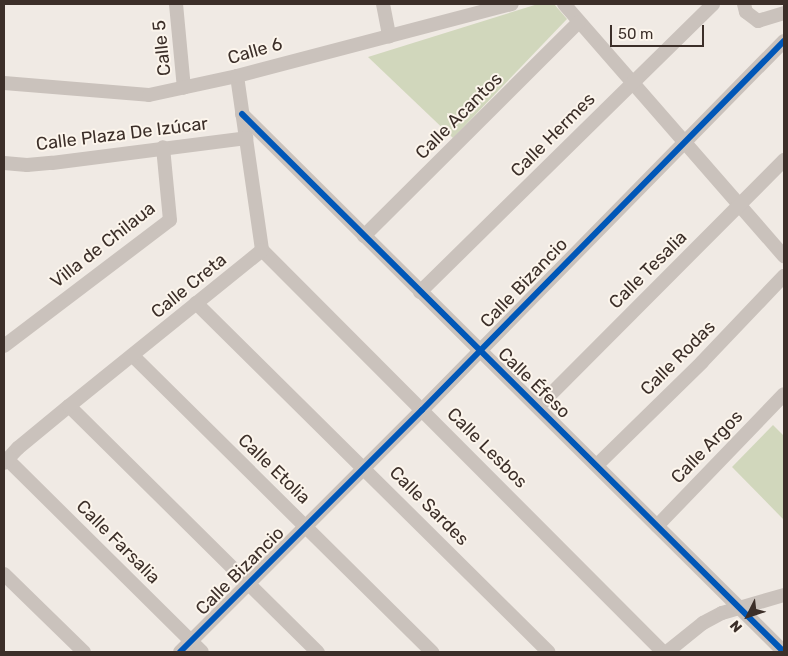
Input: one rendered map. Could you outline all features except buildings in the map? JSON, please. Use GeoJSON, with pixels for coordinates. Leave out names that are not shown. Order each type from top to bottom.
{"type":"FeatureCollection","features":[{"type":"Feature","properties":{"kind":"street","name":"Calle 5"},"geometry":{"type":"LineString","coordinates":[[176,4],[184,88]]}},
{"type":"Feature","properties":{"kind":"street"},"geometry":{"type":"LineString","coordinates":[[383,4],[389,36]]}},
{"type":"Feature","properties":{"kind":"street","name":"Calle 6"},"geometry":{"type":"LineString","coordinates":[[4,83],[149,95],[236,76],[295,59],[512,4]]}},
{"type":"Feature","properties":{"kind":"street"},"geometry":{"type":"LineString","coordinates":[[564,4],[784,256]]}},
{"type":"Feature","properties":{"kind":"street","name":"Calle Hermes"},"geometry":{"type":"LineString","coordinates":[[420,292],[713,4]]}},
{"type":"Feature","properties":{"kind":"street"},"geometry":{"type":"LineString","coordinates":[[744,4],[746,12],[758,20],[784,13]]}},
{"type":"Feature","properties":{"kind":"street","name":"Calle Acantos"},"geometry":{"type":"LineString","coordinates":[[364,236],[579,22]]}},
{"type":"Feature","properties":{"kind":"street","name":"Calle Bizancio"},"geometry":{"type":"LineString","coordinates":[[180,652],[365,468],[784,41]]}},
{"type":"Feature","properties":{"kind":"street"},"geometry":{"type":"LineString","coordinates":[[236,76],[262,250]]}},
{"type":"Feature","properties":{"kind":"street","name":"Calle Éfeso"},"geometry":{"type":"LineString","coordinates":[[242,114],[784,652]]}},
{"type":"Feature","properties":{"kind":"street","name":"Calle Plaza De Izúcar"},"geometry":{"type":"LineString","coordinates":[[4,163],[27,165],[52,163],[163,147],[246,138]]}},
{"type":"Feature","properties":{"kind":"street","name":"Villa de Chilaua"},"geometry":{"type":"LineString","coordinates":[[4,346],[170,220],[163,147]]}},
{"type":"Feature","properties":{"kind":"street","name":"Calle Tesalia"},"geometry":{"type":"LineString","coordinates":[[538,407],[784,160]]}},
{"type":"Feature","properties":{"kind":"street","name":"Calle Creta"},"geometry":{"type":"LineString","coordinates":[[5,461],[69,406],[262,250]]}},
{"type":"Feature","properties":{"kind":"street","name":"Calle Lesbos"},"geometry":{"type":"LineString","coordinates":[[262,250],[665,652]]}},
{"type":"Feature","properties":{"kind":"street","name":"Calle Rodas"},"geometry":{"type":"LineString","coordinates":[[597,465],[702,362],[784,276]]}},
{"type":"Feature","properties":{"kind":"street","name":"Calle Sardes"},"geometry":{"type":"LineString","coordinates":[[196,304],[365,468],[549,652]]}},
{"type":"Feature","properties":{"kind":"street","name":"Calle Etolia"},"geometry":{"type":"LineString","coordinates":[[133,356],[432,652]]}},
{"type":"Feature","properties":{"kind":"street","name":"Calle Argos"},"geometry":{"type":"LineString","coordinates":[[657,526],[784,394]]}},
{"type":"Feature","properties":{"kind":"street"},"geometry":{"type":"LineString","coordinates":[[69,406],[318,652]]}},
{"type":"Feature","properties":{"kind":"street","name":"Calle Farsalia"},"geometry":{"type":"LineString","coordinates":[[5,461],[202,652]]}},
{"type":"Feature","properties":{"kind":"street"},"geometry":{"type":"LineString","coordinates":[[4,574],[84,652]]}},
{"type":"Feature","properties":{"kind":"street"},"geometry":{"type":"LineString","coordinates":[[665,652],[703,622],[738,608],[784,595]]}},
{"type":"Feature","properties":{"kind":"green space"},"geometry":{"type":"Polygon","coordinates":[[[538,4],[554,4],[567,19],[453,138],[368,57],[538,4]]]}},
{"type":"Feature","properties":{"kind":"green space"},"geometry":{"type":"Polygon","coordinates":[[[773,425],[784,436],[784,520],[732,467],[773,425]]]}},
{"type":"Feature","properties":{"kind":"cycle path"},"geometry":{"type":"LineString","coordinates":[[180,652],[422,410],[784,41]]}},
{"type":"Feature","properties":{"kind":"cycle path"},"geometry":{"type":"LineString","coordinates":[[242,114],[784,652]]}}]}
